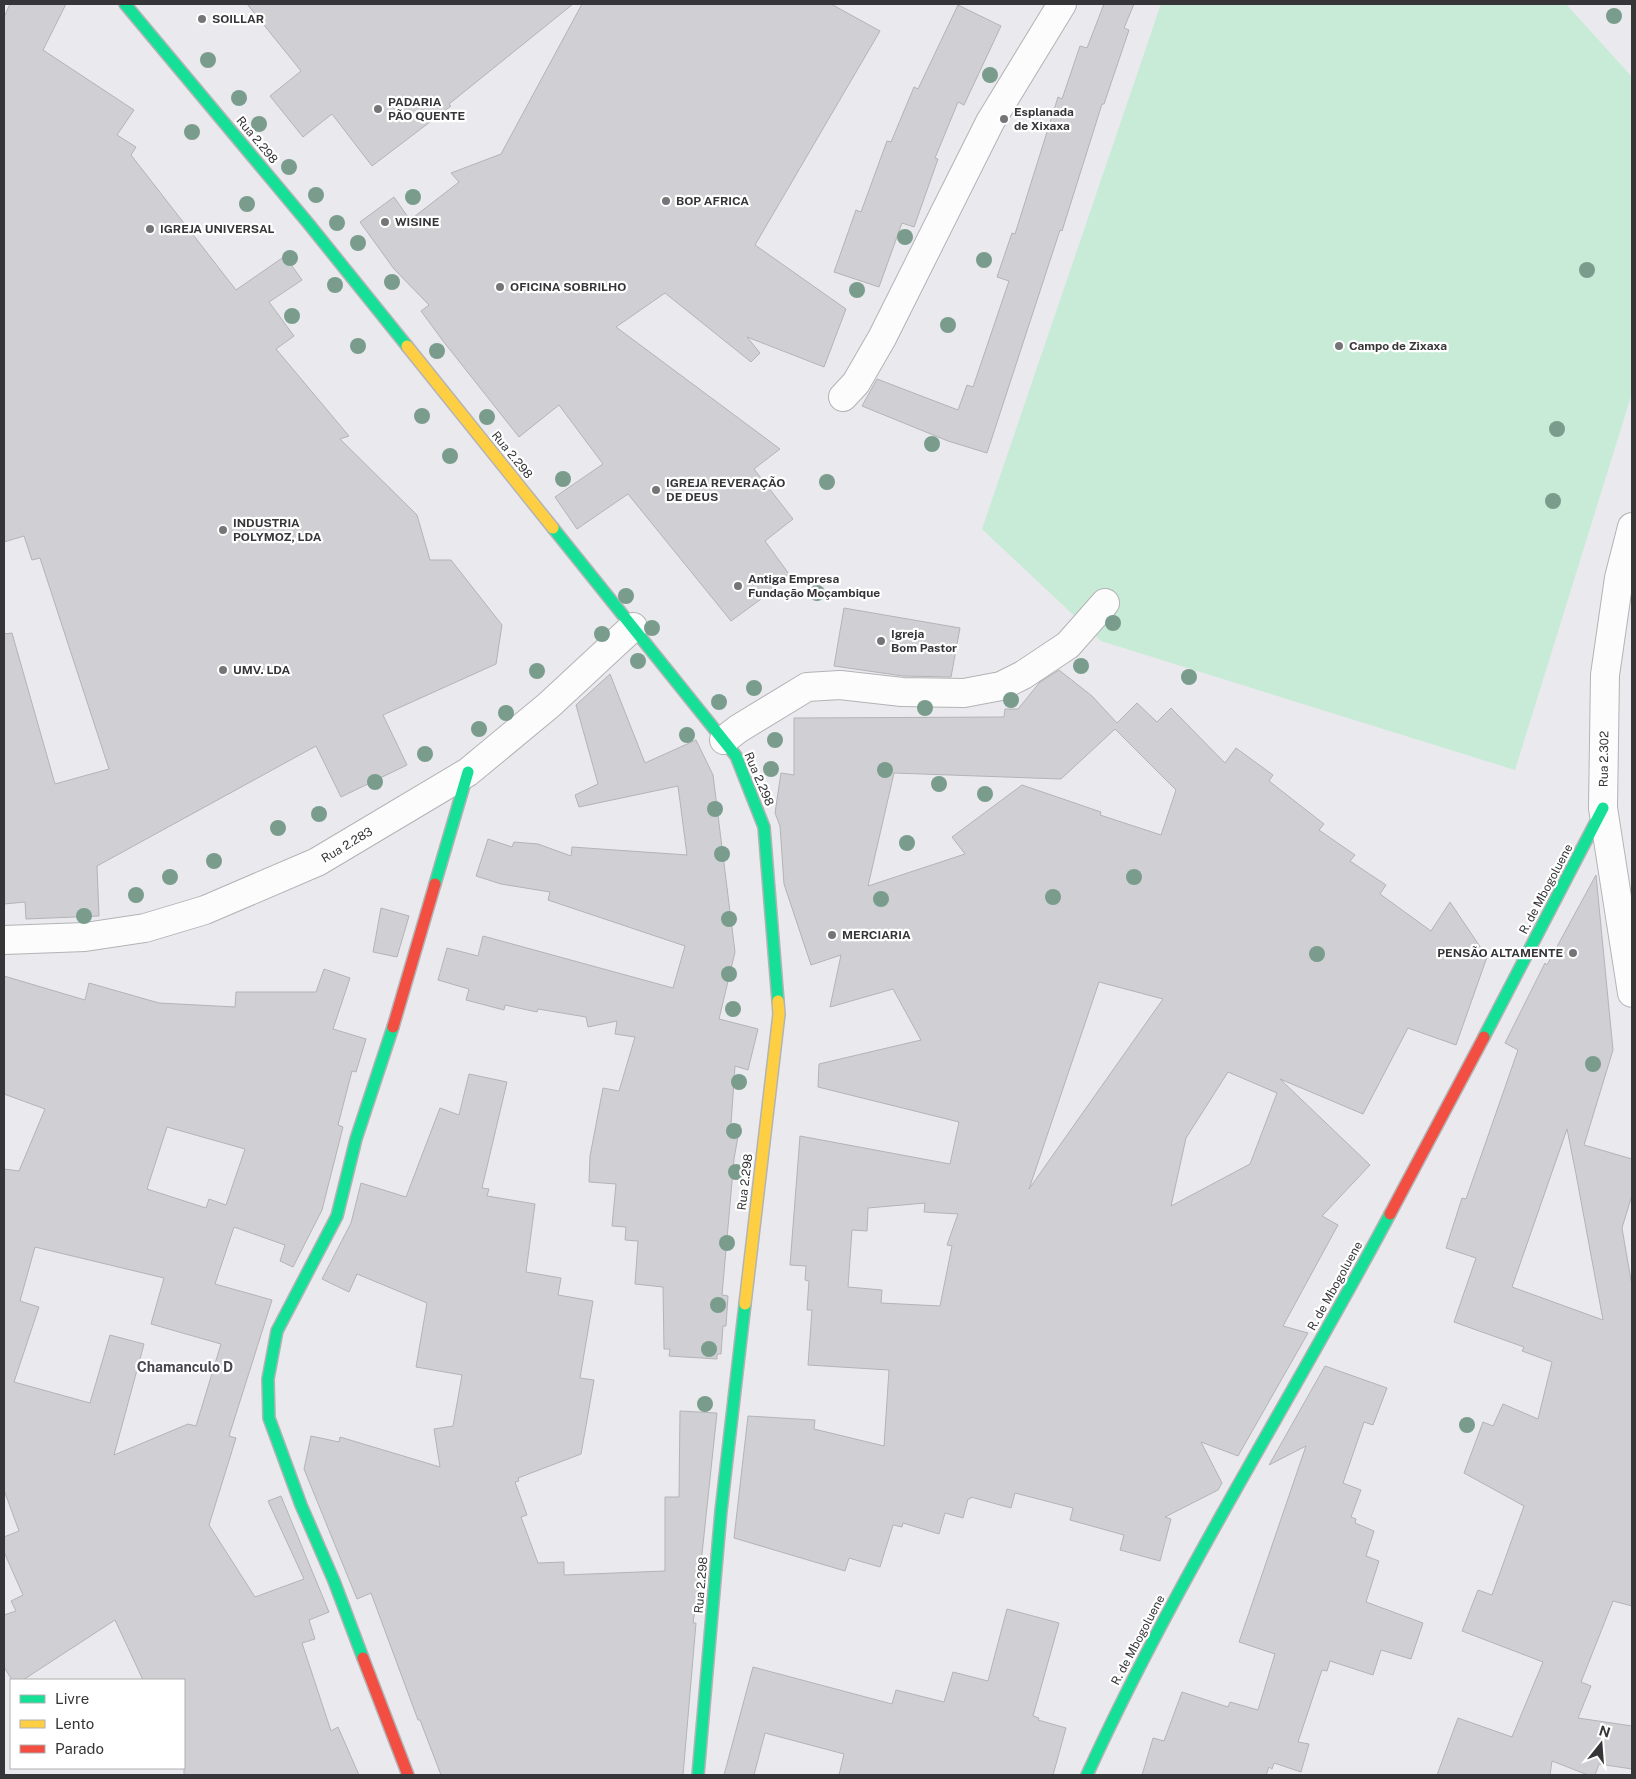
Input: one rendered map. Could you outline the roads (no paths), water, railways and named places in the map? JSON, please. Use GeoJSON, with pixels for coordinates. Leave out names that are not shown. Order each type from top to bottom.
{"type":"FeatureCollection","features":[{"type":"Feature","properties":{"kind":"street","name":"Rua 2.298"},"geometry":{"type":"LineString","coordinates":[[125,4],[308,223],[724,740],[736,756],[764,827],[779,1014],[721,1511],[698,1775]]}},
{"type":"Feature","properties":{"kind":"street"},"geometry":{"type":"LineString","coordinates":[[843,396],[856,383],[882,338],[990,122],[1062,4]]}},
{"type":"Feature","properties":{"kind":"street","name":"Rua 2.302"},"geometry":{"type":"LineString","coordinates":[[1632,527],[1619,578],[1605,674],[1603,808],[1632,992]]}},
{"type":"Feature","properties":{"kind":"street"},"geometry":{"type":"LineString","coordinates":[[724,740],[738,729],[807,687],[840,685],[902,692],[964,693],[1001,686],[1023,675],[1068,644],[1105,604]]}},
{"type":"Feature","properties":{"kind":"street","name":"Rua 2.283"},"geometry":{"type":"LineString","coordinates":[[4,940],[102,935],[145,928],[205,910],[317,862],[468,772],[549,705],[633,627]]}},
{"type":"Feature","properties":{"kind":"street"},"geometry":{"type":"LineString","coordinates":[[408,1775],[334,1581],[301,1505],[269,1418],[268,1379],[277,1331],[337,1216],[356,1140],[391,1032],[468,772]]}},
{"type":"Feature","properties":{"kind":"street","name":"R. de Mbogoluene"},"geometry":{"type":"LineString","coordinates":[[1087,1775],[1107,1728],[1162,1622],[1393,1210],[1603,808]]}},
{"type":"Feature","properties":{"kind":"place","name":"SOILLAR"},"geometry":{"type":"Point","coordinates":[202,19]}},
{"type":"Feature","properties":{"kind":"place","name":"PADARIA PÃO QUENTE"},"geometry":{"type":"Point","coordinates":[378,109]}},
{"type":"Feature","properties":{"kind":"place","name":"Esplanada de Xixaxa"},"geometry":{"type":"Point","coordinates":[1004,119]}},
{"type":"Feature","properties":{"kind":"place","name":"BOP AFRICA"},"geometry":{"type":"Point","coordinates":[666,201]}},
{"type":"Feature","properties":{"kind":"place","name":"WISINE"},"geometry":{"type":"Point","coordinates":[385,222]}},
{"type":"Feature","properties":{"kind":"place","name":"IGREJA UNIVERSAL"},"geometry":{"type":"Point","coordinates":[150,229]}},
{"type":"Feature","properties":{"kind":"place","name":"OFICINA SOBRILHO"},"geometry":{"type":"Point","coordinates":[500,287]}},
{"type":"Feature","properties":{"kind":"place","name":"Campo de Zixaxa"},"geometry":{"type":"Point","coordinates":[1339,346]}},
{"type":"Feature","properties":{"kind":"place","name":"IGREJA REVERAÇÃO DE DEUS"},"geometry":{"type":"Point","coordinates":[656,490]}},
{"type":"Feature","properties":{"kind":"place","name":"INDUSTRIA POLYMOZ, LDA"},"geometry":{"type":"Point","coordinates":[223,530]}},
{"type":"Feature","properties":{"kind":"place","name":"Antiga Empresa Fundação Moçambique"},"geometry":{"type":"Point","coordinates":[738,586]}},
{"type":"Feature","properties":{"kind":"place","name":"Igreja Bom Pastor"},"geometry":{"type":"Point","coordinates":[881,641]}},
{"type":"Feature","properties":{"kind":"place","name":"UMV. LDA"},"geometry":{"type":"Point","coordinates":[223,670]}},
{"type":"Feature","properties":{"kind":"place","name":"MERCIARIA"},"geometry":{"type":"Point","coordinates":[832,935]}},
{"type":"Feature","properties":{"kind":"place","name":"PENSÃO ALTAMENTE"},"geometry":{"type":"Point","coordinates":[1573,953]}},
{"type":"Feature","properties":{"kind":"district","name":"Chamanculo D"},"geometry":{"type":"Point","coordinates":[185,1367]}}]}
